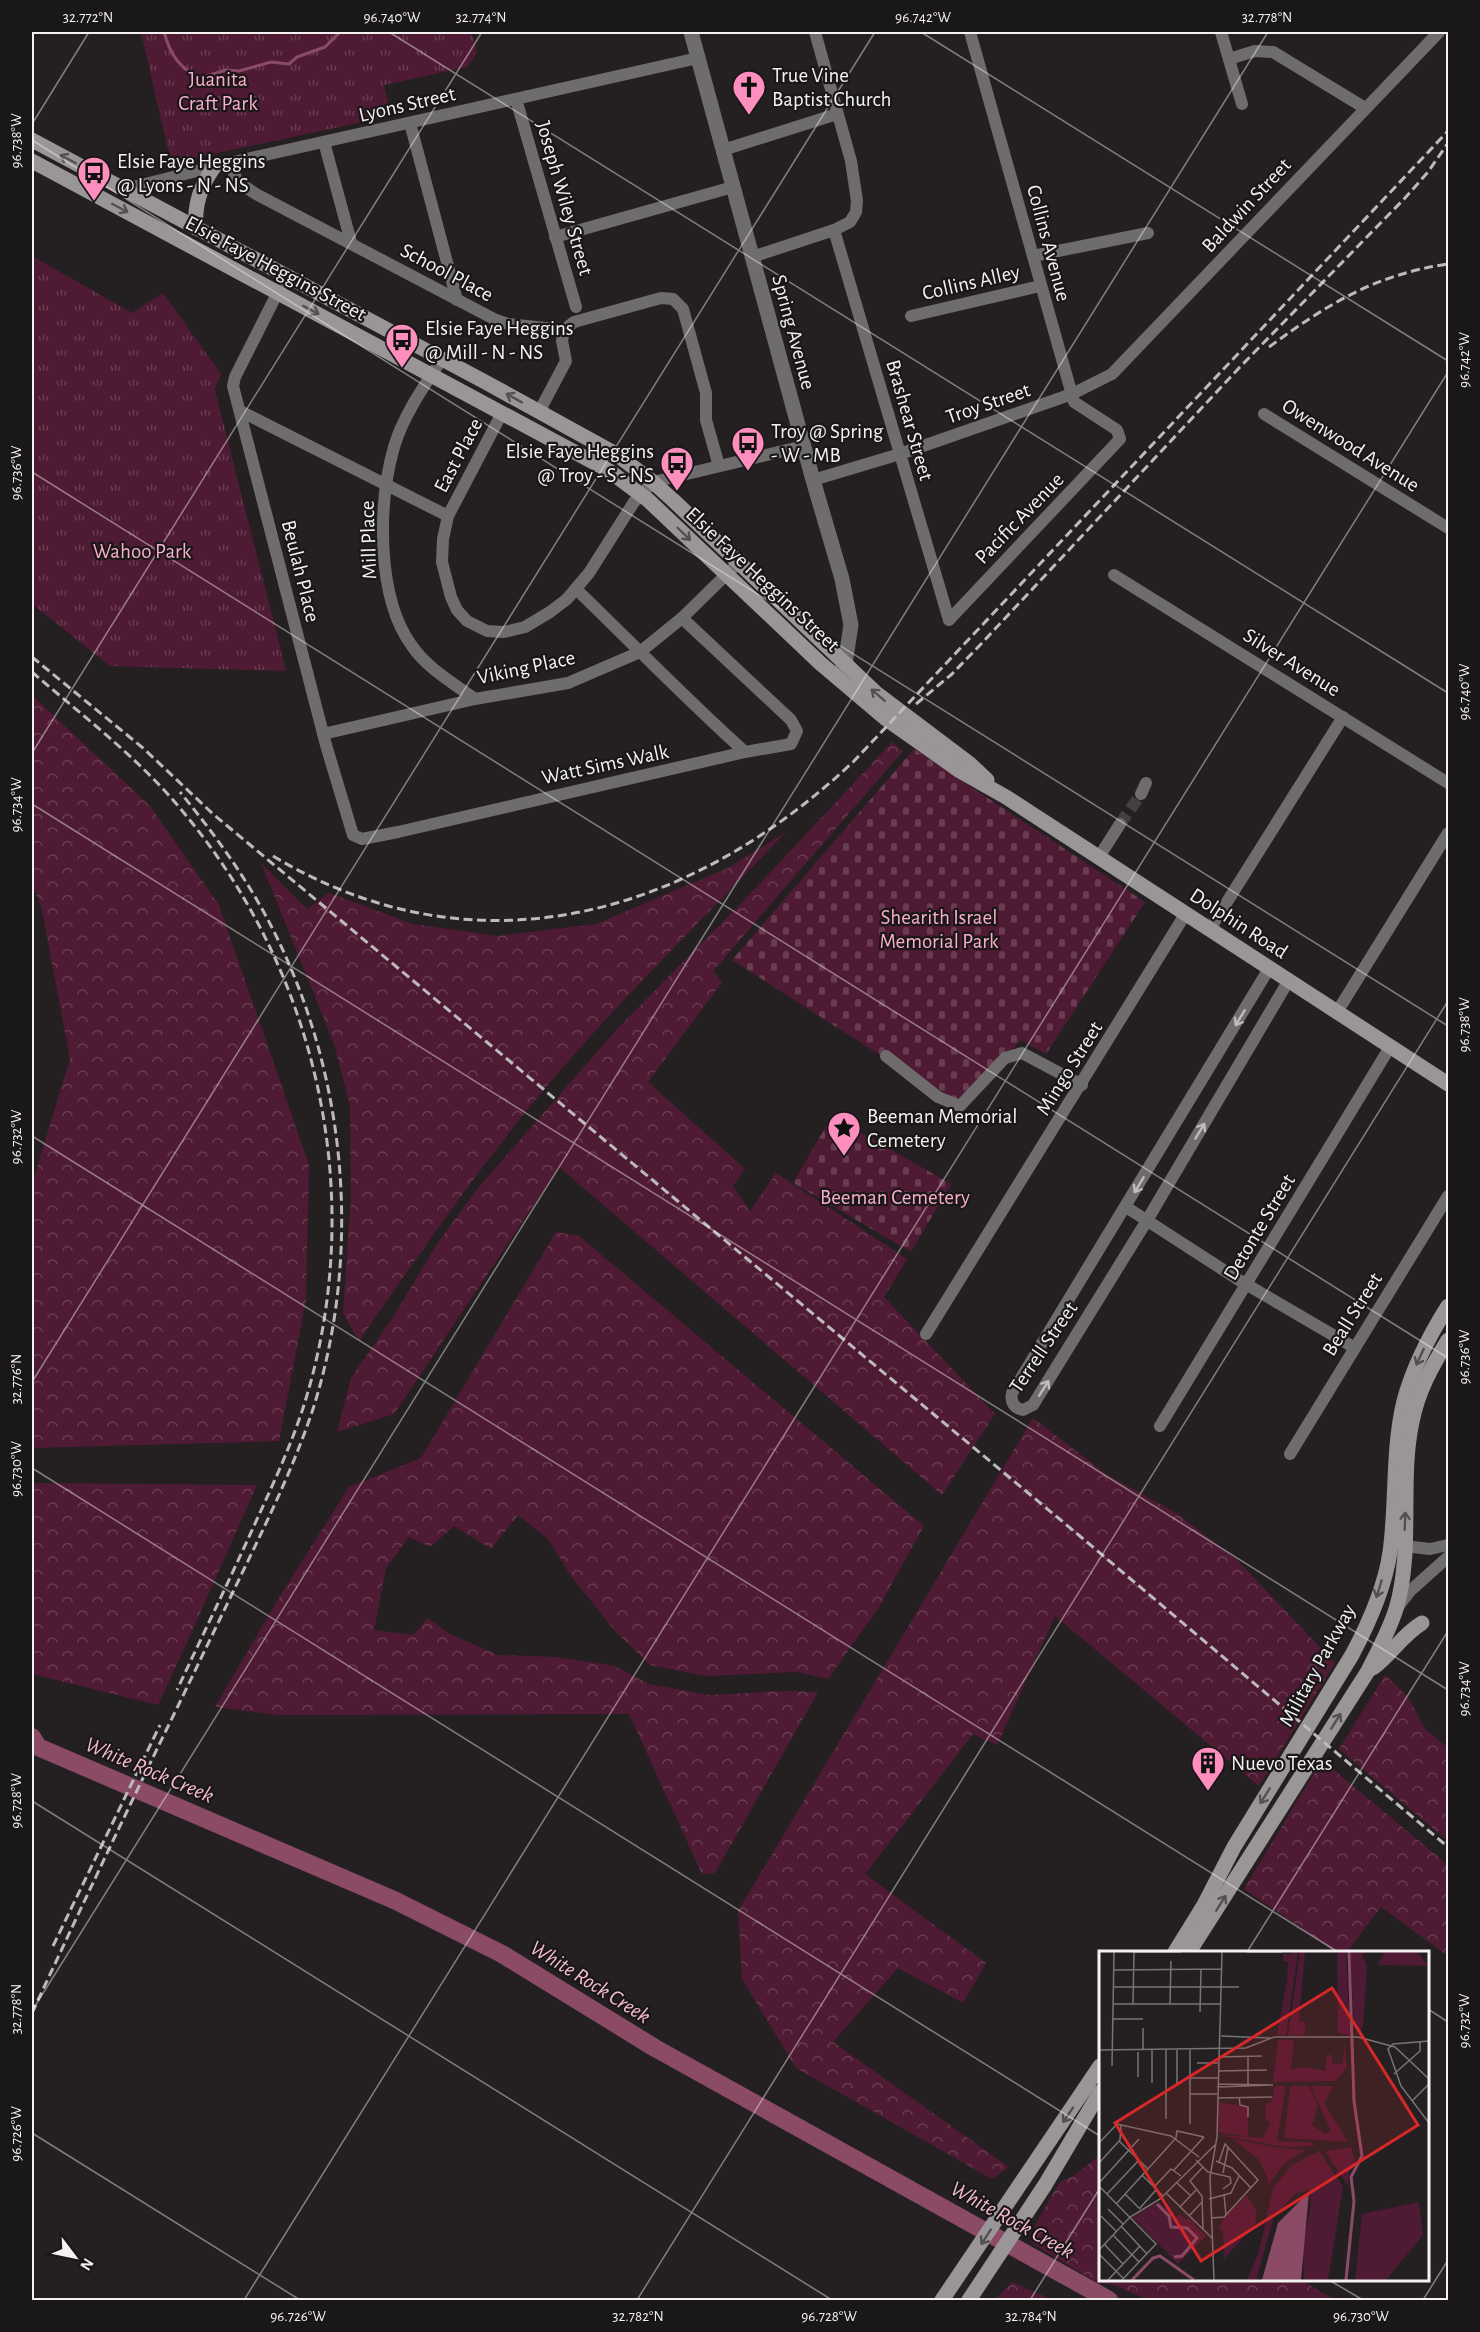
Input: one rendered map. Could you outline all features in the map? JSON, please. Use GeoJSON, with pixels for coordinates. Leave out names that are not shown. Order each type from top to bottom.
{"type":"FeatureCollection","features":[{"type":"Feature","properties":{"kind":"main road","name":"Elsie Faye Heggins Street"},"geometry":{"type":"LineString","coordinates":[[32,140],[616,454],[653,482],[739,562],[841,671]]}},
{"type":"Feature","properties":{"kind":"main road","name":"Elsie Faye Heggins Street"},"geometry":{"type":"LineString","coordinates":[[32,161],[602,466],[641,494],[726,575],[841,671]]}},
{"type":"Feature","properties":{"kind":"main road"},"geometry":{"type":"LineString","coordinates":[[196,228],[196,204],[206,177],[214,167]]}},
{"type":"Feature","properties":{"kind":"main road","name":"Dolphin Road"},"geometry":{"type":"LineString","coordinates":[[841,671],[885,718],[960,771],[1006,797],[1449,1084]]}},
{"type":"Feature","properties":{"kind":"main road","name":"Military Parkway"},"geometry":{"type":"LineString","coordinates":[[1176,1951],[1204,1905],[1234,1847],[1352,1654],[1373,1610],[1390,1553],[1398,1439],[1403,1404],[1419,1359],[1449,1306]]}},
{"type":"Feature","properties":{"kind":"main road","name":"Military Parkway"},"geometry":{"type":"LineString","coordinates":[[1191,1951],[1368,1671],[1383,1642],[1396,1609],[1402,1580],[1411,1424],[1422,1386],[1449,1340]]}},
{"type":"Feature","properties":{"kind":"main road"},"geometry":{"type":"LineString","coordinates":[[1390,1553],[1404,1546]]}},
{"type":"Feature","properties":{"kind":"main road"},"geometry":{"type":"LineString","coordinates":[[1368,1671],[1385,1659],[1398,1642],[1422,1623]]}},
{"type":"Feature","properties":{"kind":"main road"},"geometry":{"type":"LineString","coordinates":[[1234,1847],[1250,1857]]}},
{"type":"Feature","properties":{"kind":"main road"},"geometry":{"type":"LineString","coordinates":[[942,2301],[968,2266],[1027,2173],[1097,2088]]}},
{"type":"Feature","properties":{"kind":"main road"},"geometry":{"type":"LineString","coordinates":[[969,2301],[1045,2185],[1097,2088]]}},
{"type":"Feature","properties":{"kind":"street","name":"Spring Avenue"},"geometry":{"type":"LineString","coordinates":[[691,32],[842,579],[851,625],[841,671]]}},
{"type":"Feature","properties":{"kind":"street"},"geometry":{"type":"LineString","coordinates":[[752,257],[834,230],[850,222],[856,212],[858,201],[851,161],[815,32]]}},
{"type":"Feature","properties":{"kind":"street","name":"Collins Avenue"},"geometry":{"type":"LineString","coordinates":[[973,32],[1040,286],[1072,394],[1077,406],[1117,430],[1120,439],[1118,443]]}},
{"type":"Feature","properties":{"kind":"street"},"geometry":{"type":"LineString","coordinates":[[1221,32],[1242,104]]}},
{"type":"Feature","properties":{"kind":"street","name":"Baldwin Street"},"geometry":{"type":"LineString","coordinates":[[1072,394],[1112,374],[1439,32]]}},
{"type":"Feature","properties":{"kind":"street"},"geometry":{"type":"LineString","coordinates":[[1229,58],[1255,51],[1273,52],[1365,108]]}},
{"type":"Feature","properties":{"kind":"street","name":"Lyons Street"},"geometry":{"type":"LineString","coordinates":[[125,189],[229,163],[698,58]]}},
{"type":"Feature","properties":{"kind":"street","name":"Joseph Wiley Street"},"geometry":{"type":"LineString","coordinates":[[516,99],[576,308]]}},
{"type":"Feature","properties":{"kind":"street"},"geometry":{"type":"LineString","coordinates":[[723,150],[837,114]]}},
{"type":"Feature","properties":{"kind":"street"},"geometry":{"type":"LineString","coordinates":[[410,123],[457,300]]}},
{"type":"Feature","properties":{"kind":"street"},"geometry":{"type":"LineString","coordinates":[[324,142],[351,242]]}},
{"type":"Feature","properties":{"kind":"street","name":"School Place"},"geometry":{"type":"LineString","coordinates":[[229,163],[238,182],[256,194],[351,242],[457,300],[502,322],[564,330]]}},
{"type":"Feature","properties":{"kind":"street"},"geometry":{"type":"LineString","coordinates":[[555,237],[733,187]]}},
{"type":"Feature","properties":{"kind":"street","name":"Brashear Street"},"geometry":{"type":"LineString","coordinates":[[834,230],[949,620]]}},
{"type":"Feature","properties":{"kind":"street"},"geometry":{"type":"LineString","coordinates":[[1033,256],[1148,233]]}},
{"type":"Feature","properties":{"kind":"street","name":"Beulah Place"},"geometry":{"type":"LineString","coordinates":[[286,276],[235,377],[233,386],[324,737]]}},
{"type":"Feature","properties":{"kind":"street","name":"Collins Alley"},"geometry":{"type":"LineString","coordinates":[[911,316],[1040,286]]}},
{"type":"Feature","properties":{"kind":"street"},"geometry":{"type":"LineString","coordinates":[[539,412],[566,361],[562,341],[564,330],[574,322],[661,298],[669,298],[677,301],[683,309],[706,393],[706,420],[719,466]]}},
{"type":"Feature","properties":{"kind":"street","name":"Mill Place"},"geometry":{"type":"LineString","coordinates":[[442,359],[401,429],[394,447],[386,484],[383,558],[394,613],[401,631],[423,660],[475,699]]}},
{"type":"Feature","properties":{"kind":"street","name":"Troy Street"},"geometry":{"type":"LineString","coordinates":[[813,480],[900,454],[1072,394]]}},
{"type":"Feature","properties":{"kind":"street"},"geometry":{"type":"LineString","coordinates":[[240,411],[448,516]]}},
{"type":"Feature","properties":{"kind":"street","name":"East Place"},"geometry":{"type":"LineString","coordinates":[[502,413],[448,516],[443,539],[442,562],[457,610],[476,627],[487,631],[504,632],[525,627],[550,612],[590,573],[641,494]]}},
{"type":"Feature","properties":{"kind":"street","name":"Owenwood Avenue"},"geometry":{"type":"LineString","coordinates":[[1264,414],[1449,528]]}},
{"type":"Feature","properties":{"kind":"street","name":"Pacific Avenue"},"geometry":{"type":"LineString","coordinates":[[949,620],[1118,443]]}},
{"type":"Feature","properties":{"kind":"street"},"geometry":{"type":"LineString","coordinates":[[641,494],[653,482],[804,446]]}},
{"type":"Feature","properties":{"kind":"street","name":"Viking Place"},"geometry":{"type":"LineString","coordinates":[[324,737],[475,699],[568,683],[640,652],[682,618],[739,562]]}},
{"type":"Feature","properties":{"kind":"street","name":"Silver Avenue"},"geometry":{"type":"LineString","coordinates":[[1114,575],[1449,783]]}},
{"type":"Feature","properties":{"kind":"street"},"geometry":{"type":"LineString","coordinates":[[576,589],[682,696],[745,753]]}},
{"type":"Feature","properties":{"kind":"street","name":"Watt Sims Walk"},"geometry":{"type":"LineString","coordinates":[[324,737],[353,835],[362,839],[791,744],[796,736],[795,725],[682,618]]}},
{"type":"Feature","properties":{"kind":"street"},"geometry":{"type":"LineString","coordinates":[[1210,929],[1343,717]]}},
{"type":"Feature","properties":{"kind":"street"},"geometry":{"type":"LineString","coordinates":[[1099,857],[1120,824]]}},
{"type":"Feature","properties":{"kind":"street"},"geometry":{"type":"LineString","coordinates":[[1337,1012],[1449,832]]}},
{"type":"Feature","properties":{"kind":"street","name":"Mingo Street"},"geometry":{"type":"LineString","coordinates":[[926,1334],[1186,913]]}},
{"type":"Feature","properties":{"kind":"street","name":"Terrell Street"},"geometry":{"type":"LineString","coordinates":[[1270,968],[1012,1393],[1011,1401],[1016,1407],[1023,1410],[1033,1405],[1146,1222],[1289,980]]}},
{"type":"Feature","properties":{"kind":"street","name":"Detonte Street"},"geometry":{"type":"LineString","coordinates":[[1160,1426],[1390,1047]]}},
{"type":"Feature","properties":{"kind":"street"},"geometry":{"type":"LineString","coordinates":[[886,1056],[938,1097],[960,1106],[1005,1058],[1022,1053],[1082,1084]]}},
{"type":"Feature","properties":{"kind":"street","name":"Beall Street"},"geometry":{"type":"LineString","coordinates":[[1290,1454],[1449,1196]]}},
{"type":"Feature","properties":{"kind":"street"},"geometry":{"type":"LineString","coordinates":[[1126,1207],[1247,1285],[1354,1348]]}},
{"type":"Feature","properties":{"kind":"street"},"geometry":{"type":"LineString","coordinates":[[1404,1546],[1430,1549],[1449,1545]]}},
{"type":"Feature","properties":{"kind":"street"},"geometry":{"type":"LineString","coordinates":[[1396,1609],[1410,1591],[1449,1557]]}},
{"type":"Feature","properties":{"kind":"green space","name":"Juanita Craft Park"},"geometry":{"type":"Polygon","coordinates":[[[141,32],[471,32],[477,52],[467,67],[384,85],[391,116],[171,163],[141,32]]]}},
{"type":"Feature","properties":{"kind":"green space","name":"Wahoo Park"},"geometry":{"type":"Polygon","coordinates":[[[32,256],[132,313],[163,293],[221,374],[215,390],[286,671],[110,666],[32,604],[32,256]]]}},
{"type":"Feature","properties":{"kind":"green space"},"geometry":{"type":"Polygon","coordinates":[[[32,695],[150,806],[219,905],[309,1165],[306,1300],[279,1441],[32,1448],[32,1177],[34,1177],[70,1059],[42,910],[32,883],[32,695]]]}},
{"type":"Feature","properties":{"kind":"green space"},"geometry":{"type":"Polygon","coordinates":[[[892,742],[903,751],[713,971],[722,982],[648,1082],[745,1169],[733,1186],[750,1211],[776,1173],[907,1259],[884,1297],[995,1414],[942,1495],[559,1167],[394,1414],[337,1432],[351,1378],[395,1314],[437,1244],[478,1188],[618,1028],[751,893],[892,742]]]}},
{"type":"Feature","properties":{"kind":"green space","name":"Shearith Israel Memorial Park"},"geometry":{"type":"Polygon","coordinates":[[[914,749],[1145,902],[1046,1054],[1021,1040],[965,1105],[872,1050],[732,960],[914,749]]]}},
{"type":"Feature","properties":{"kind":"green space"},"geometry":{"type":"Polygon","coordinates":[[[786,832],[624,1000],[561,1069],[486,1163],[359,1341],[343,1313],[351,1195],[350,1105],[334,1044],[261,863],[307,909],[329,893],[413,924],[498,936],[596,924],[728,868],[786,832]]]}},
{"type":"Feature","properties":{"kind":"green space","name":"Beeman Cemetery"},"geometry":{"type":"Polygon","coordinates":[[[832,1116],[951,1184],[911,1252],[793,1183],[832,1116]]]}},
{"type":"Feature","properties":{"kind":"green space"},"geometry":{"type":"Polygon","coordinates":[[[556,1232],[579,1236],[924,1526],[879,1607],[828,1679],[796,1672],[706,1676],[650,1665],[614,1630],[571,1576],[548,1539],[518,1515],[491,1549],[454,1526],[430,1547],[409,1537],[386,1568],[374,1630],[413,1635],[428,1618],[450,1634],[498,1655],[556,1657],[615,1666],[649,1684],[709,1695],[786,1691],[818,1692],[715,1873],[702,1874],[629,1714],[278,1715],[215,1707],[283,1591],[349,1487],[421,1458],[556,1232]]]}},
{"type":"Feature","properties":{"kind":"green space"},"geometry":{"type":"Polygon","coordinates":[[[1033,1418],[1106,1474],[1176,1513],[1235,1558],[1335,1663],[1259,1786],[1055,1616],[997,1745],[973,1734],[865,1874],[986,1963],[963,2003],[898,1968],[833,2042],[1009,2167],[992,2179],[796,2068],[742,1979],[738,1911],[1033,1418]]]}},
{"type":"Feature","properties":{"kind":"green space"},"geometry":{"type":"Polygon","coordinates":[[[32,1483],[257,1485],[158,1705],[32,1674],[32,1483]]]}},
{"type":"Feature","properties":{"kind":"green space"},"geometry":{"type":"Polygon","coordinates":[[[1385,1675],[1408,1697],[1425,1729],[1448,1748],[1448,1841],[1339,1749],[1385,1675]]]}},
{"type":"Feature","properties":{"kind":"green space"},"geometry":{"type":"Polygon","coordinates":[[[1322,1760],[1448,1865],[1448,1956],[1381,1907],[1348,1951],[1335,1951],[1244,1889],[1322,1760]]]}},
{"type":"Feature","properties":{"kind":"green space"},"geometry":{"type":"Polygon","coordinates":[[[1099,2156],[1099,2281],[1303,2281],[1335,2300],[1149,2300],[1114,2285],[1098,2283],[1031,2243],[1034,2227],[1059,2183],[1073,2176],[1099,2156]]]}},
{"type":"Feature","properties":{"kind":"green space"},"geometry":{"type":"Polygon","coordinates":[[[1012,2282],[1053,2300],[995,2300],[1012,2282]]]}},
{"type":"Feature","properties":{"kind":"waterway"},"geometry":{"type":"LineString","coordinates":[[164,32],[176,60],[186,70],[200,78],[226,70],[239,71],[271,62],[289,64],[297,57],[325,47],[340,32]]}},
{"type":"Feature","properties":{"kind":"waterway","name":"White Rock Creek"},"geometry":{"type":"LineString","coordinates":[[32,1737],[38,1747],[394,1900],[502,1954],[655,2048],[1109,2300]]}},
{"type":"Feature","properties":{"kind":"tunnel"},"geometry":{"type":"LineString","coordinates":[[1120,824],[1141,794]]}},
{"type":"Feature","properties":{"kind":"railway"},"geometry":{"type":"LineString","coordinates":[[273,856],[350,893],[426,914],[503,920],[578,912],[652,891],[723,858],[790,815],[854,761],[1448,131]]}},
{"type":"Feature","properties":{"kind":"railway"},"geometry":{"type":"LineString","coordinates":[[916,704],[952,674],[981,644],[1239,368],[1405,198],[1428,172],[1448,143]]}},
{"type":"Feature","properties":{"kind":"railway"},"geometry":{"type":"LineString","coordinates":[[1269,347],[1311,317],[1374,284],[1421,269],[1448,264]]}},
{"type":"Feature","properties":{"kind":"railway"},"geometry":{"type":"LineString","coordinates":[[32,657],[143,748],[213,814],[1081,1537],[1448,1847]]}},
{"type":"Feature","properties":{"kind":"railway"},"geometry":{"type":"LineString","coordinates":[[32,672],[111,739],[167,793],[231,877],[269,946],[299,1018],[319,1094],[330,1171],[331,1249],[323,1328],[304,1405],[277,1475],[177,1690]]}},
{"type":"Feature","properties":{"kind":"railway"},"geometry":{"type":"LineString","coordinates":[[32,2013],[288,1475],[313,1409],[329,1348],[338,1285],[342,1222],[339,1159],[330,1096],[315,1035],[294,975],[267,918],[226,853],[180,792]]}},
{"type":"Feature","properties":{"kind":"railway"},"geometry":{"type":"LineString","coordinates":[[53,1946],[160,1725]]}},
{"type":"Feature","properties":{"kind":"place","name":"True Vine Baptist Church"},"geometry":{"type":"Point","coordinates":[749,116]}},
{"type":"Feature","properties":{"kind":"place","name":"Elsie Faye Heggins @ Lyons - N - NS"},"geometry":{"type":"Point","coordinates":[94,202]}},
{"type":"Feature","properties":{"kind":"place","name":"Elsie Faye Heggins @ Mill - N - NS"},"geometry":{"type":"Point","coordinates":[402,369]}},
{"type":"Feature","properties":{"kind":"place","name":"Troy @ Spring - W - MB"},"geometry":{"type":"Point","coordinates":[748,472]}},
{"type":"Feature","properties":{"kind":"place","name":"Elsie Faye Heggins @ Troy - S - NS"},"geometry":{"type":"Point","coordinates":[677,492]}},
{"type":"Feature","properties":{"kind":"place","name":"Beeman Memorial Cemetery"},"geometry":{"type":"Point","coordinates":[844,1157]}},
{"type":"Feature","properties":{"kind":"place","name":"Nuevo Texas"},"geometry":{"type":"Point","coordinates":[1208,1792]}}]}
